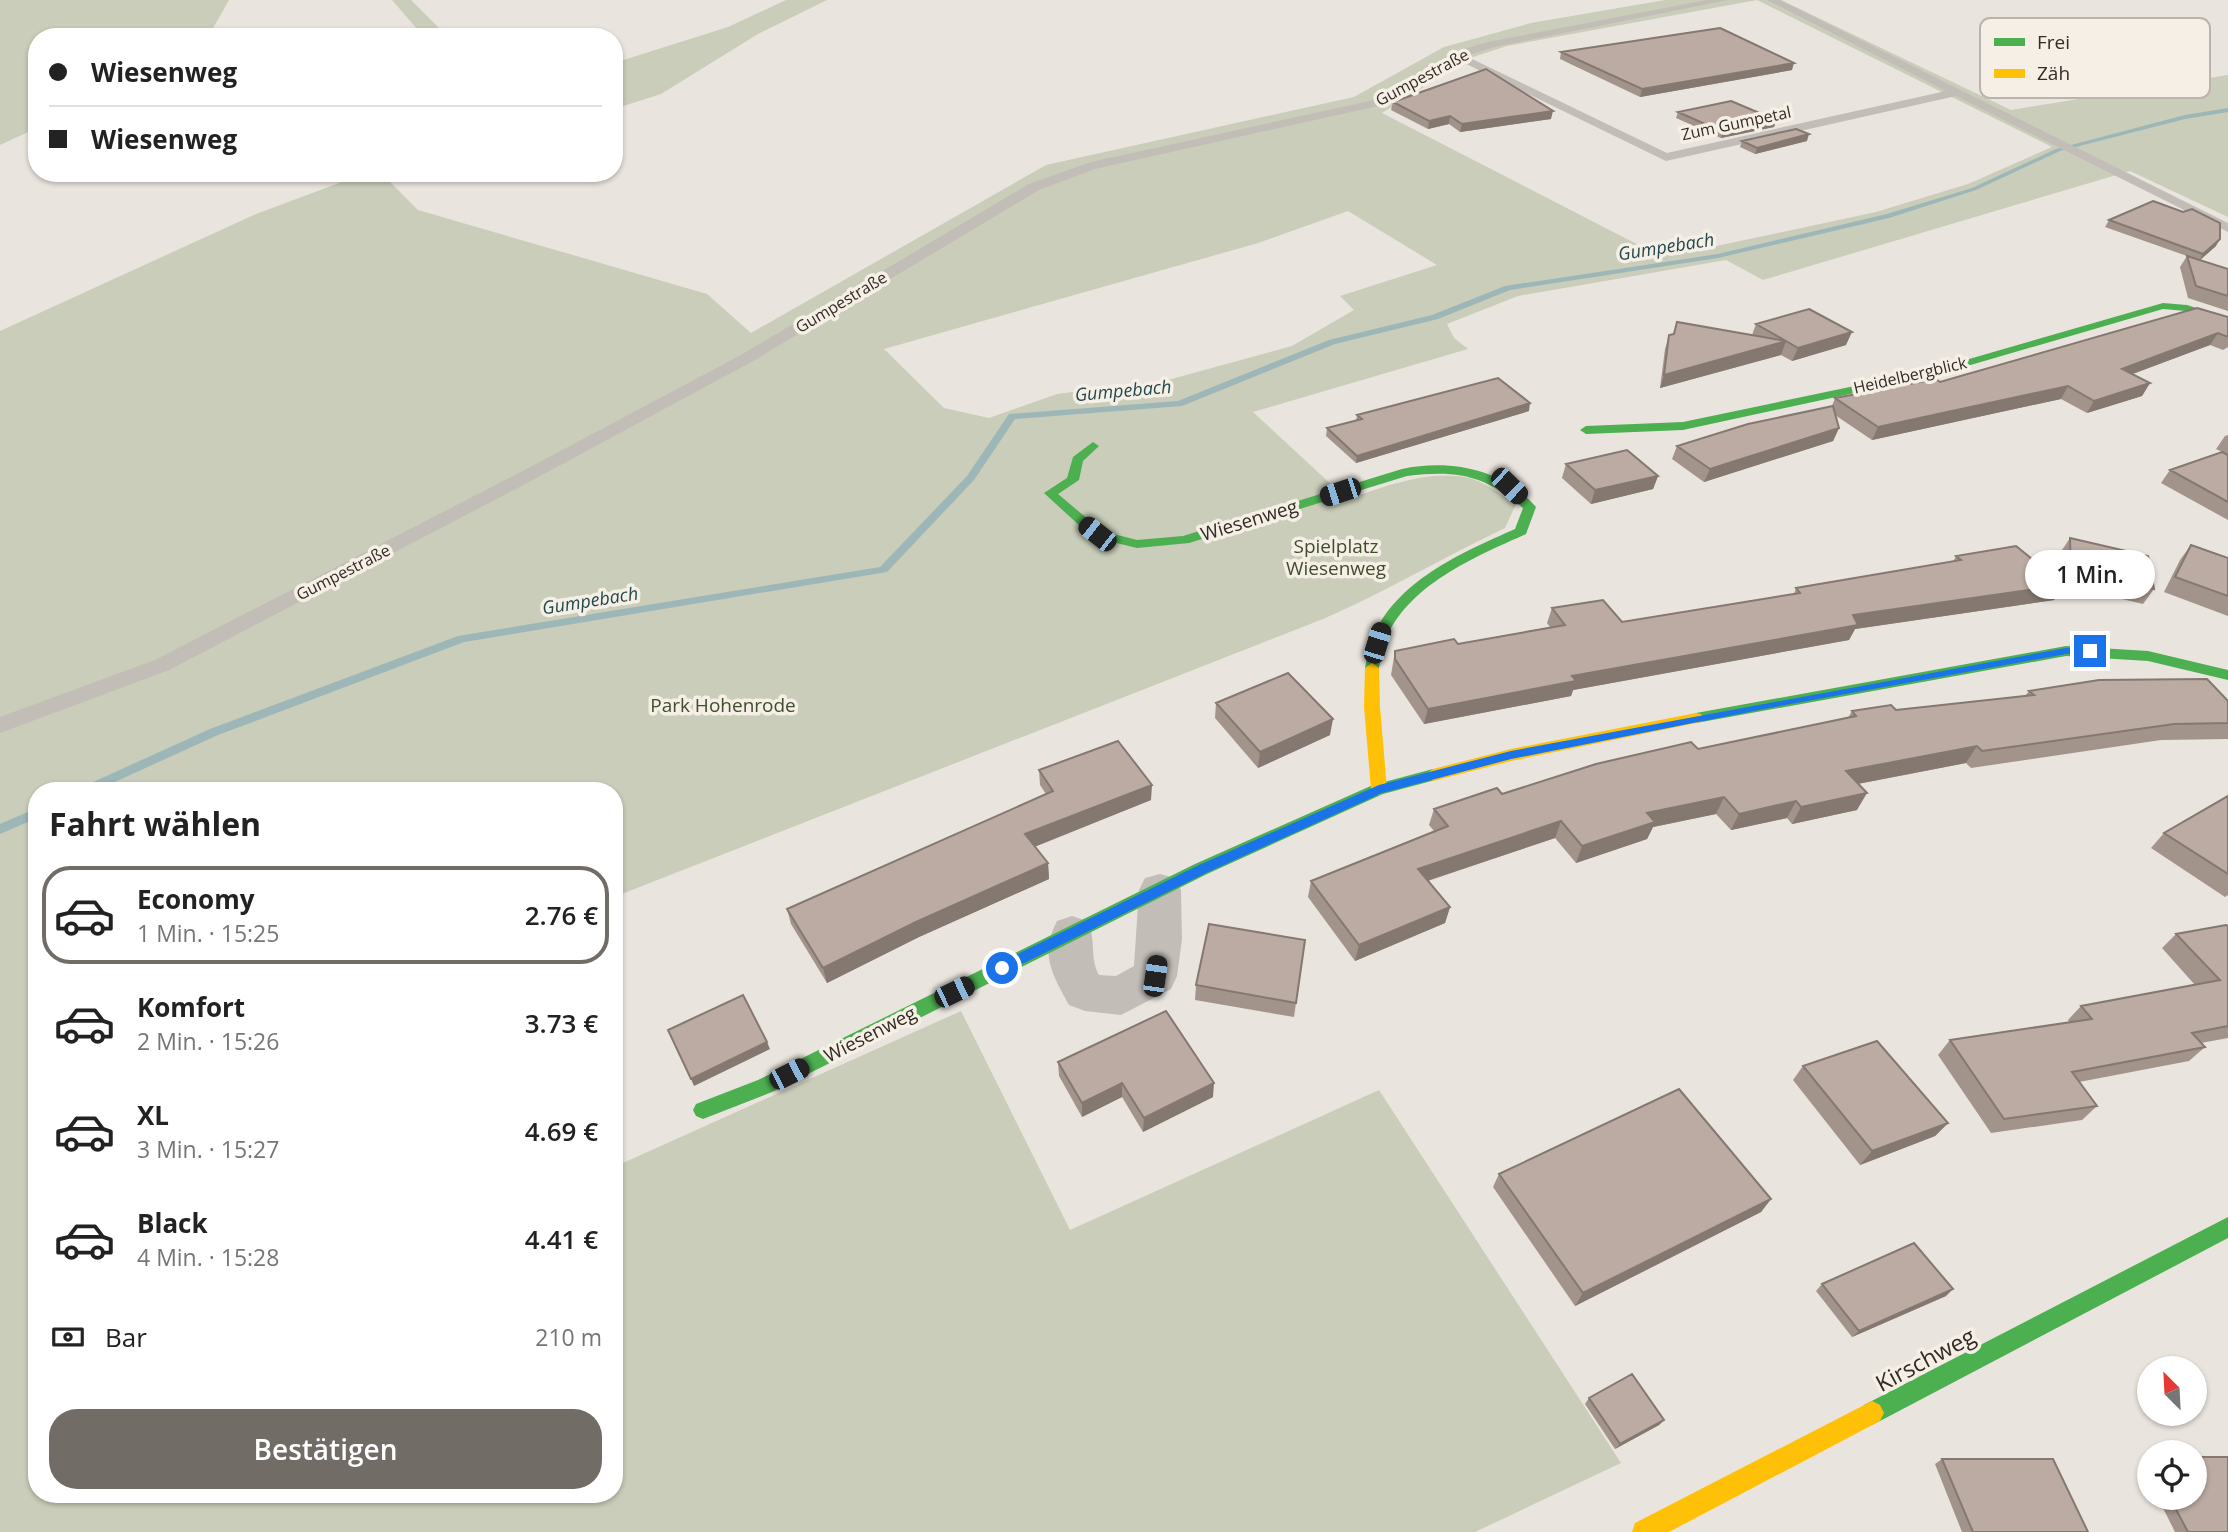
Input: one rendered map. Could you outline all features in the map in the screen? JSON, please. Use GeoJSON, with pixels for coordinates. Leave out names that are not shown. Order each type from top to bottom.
{"type":"FeatureCollection","features":[{"type":"Feature","properties":{"kind":"street","name":"Heidelbergblick"},"geometry":{"type":"LineString","coordinates":[[1586,430],[1683,426],[1933,373],[2163,306],[2187,308],[2228,322]]}},
{"type":"Feature","properties":{"kind":"street","name":"Wiesenweg"},"geometry":{"type":"LineString","coordinates":[[1093,446],[1077,460],[1073,480],[1051,493],[1097,534],[1137,544],[1184,540],[1395,475],[1438,466],[1465,468],[1486,474],[1509,486],[1530,507],[1521,531],[1440,572],[1413,593],[1381,628],[1372,658],[1379,789]]}},
{"type":"Feature","properties":{"kind":"street","name":"Wiesenweg"},"geometry":{"type":"LineString","coordinates":[[703,1110],[765,1086],[1160,890],[1379,789],[1511,755],[1769,704],[2066,651],[2113,650],[2152,656],[2228,675]]}},
{"type":"Feature","properties":{"kind":"street"},"geometry":{"type":"LineString","coordinates":[[1072,933],[1070,964],[1085,992],[1121,996],[1155,976],[1160,939],[1160,890]]}},
{"type":"Feature","properties":{"kind":"street","name":"Kirschweg"},"geometry":{"type":"LineString","coordinates":[[1643,1532],[2228,1227]]}},
{"type":"Feature","properties":{"kind":"lane","name":"Gumpestraße"},"geometry":{"type":"LineString","coordinates":[[0,724],[162,665],[429,527],[747,358],[1034,187],[1091,166],[1374,104],[1456,55],[1545,32],[1723,0]]}},
{"type":"Feature","properties":{"kind":"lane"},"geometry":{"type":"LineString","coordinates":[[1772,0],[2053,138],[2228,228]]}},
{"type":"Feature","properties":{"kind":"lane","name":"Zum Gumpetal"},"geometry":{"type":"LineString","coordinates":[[1456,55],[1666,157],[1959,92]]}},
{"type":"Feature","properties":{"kind":"lane"},"geometry":{"type":"LineString","coordinates":[[2094,159],[2132,166],[2194,199],[2228,212]]}},
{"type":"Feature","properties":{"kind":"green space"},"geometry":{"type":"Polygon","coordinates":[[[0,0],[229,0],[213,28],[28,28],[28,132],[0,145],[0,0]]]}},
{"type":"Feature","properties":{"kind":"green space"},"geometry":{"type":"Polygon","coordinates":[[[392,0],[411,0],[439,28],[416,28],[392,0]]]}},
{"type":"Feature","properties":{"kind":"green space"},"geometry":{"type":"Polygon","coordinates":[[[786,0],[827,0],[758,34],[661,94],[623,106],[623,60],[728,27],[786,0]]]}},
{"type":"Feature","properties":{"kind":"green space"},"geometry":{"type":"Polygon","coordinates":[[[1665,0],[1757,0],[1781,0],[1980,95],[1980,98],[1986,98],[2011,110],[2085,98],[2210,98],[2210,78],[2228,75],[2228,217],[2130,171],[1763,280],[1726,260],[1518,296],[1447,324],[1454,338],[1468,349],[1253,412],[1347,499],[1422,478],[1469,478],[1487,485],[1516,504],[1505,528],[1323,619],[623,893],[623,782],[28,782],[28,1503],[623,1503],[623,1163],[961,1011],[1070,1230],[1379,1090],[1621,1463],[1475,1532],[0,1532],[0,331],[256,214],[342,182],[390,182],[418,210],[707,294],[751,333],[1046,165],[1354,97],[1444,47],[1531,23],[1665,0]],[[1757,0],[1507,46],[1470,58],[1382,113],[1656,254],[1712,247],[1876,212],[1968,184],[2052,147],[1757,0]],[[1348,211],[1258,243],[884,349],[944,408],[989,418],[1057,394],[1168,380],[1292,346],[1354,310],[1340,296],[1437,265],[1348,211]]]}},
{"type":"Feature","properties":{"kind":"building"},"geometry":{"type":"Polygon","coordinates":[[[1720,28],[1794,63],[1642,89],[1561,52],[1720,28]]]}},
{"type":"Feature","properties":{"kind":"building"},"geometry":{"type":"Polygon","coordinates":[[[1486,69],[1553,111],[1462,124],[1450,116],[1429,121],[1393,102],[1486,69]]]}},
{"type":"Feature","properties":{"kind":"building"},"geometry":{"type":"Polygon","coordinates":[[[1731,101],[1776,120],[1723,132],[1678,112],[1731,101]]]}},
{"type":"Feature","properties":{"kind":"building"},"geometry":{"type":"Polygon","coordinates":[[[1796,129],[1809,134],[1757,148],[1742,141],[1796,129]]]}},
{"type":"Feature","properties":{"kind":"building"},"geometry":{"type":"Polygon","coordinates":[[[2153,201],[2183,212],[2192,209],[2220,223],[2220,239],[2203,254],[2109,220],[2153,201]]]}},
{"type":"Feature","properties":{"kind":"building"},"geometry":{"type":"Polygon","coordinates":[[[2187,256],[2228,269],[2228,296],[2196,286],[2187,256]]]}},
{"type":"Feature","properties":{"kind":"building"},"geometry":{"type":"Polygon","coordinates":[[[2197,308],[2228,317],[2228,337],[2218,333],[2122,369],[2150,383],[2094,401],[2068,386],[1878,427],[1835,398],[1936,379],[1940,382],[2197,308]]]}},
{"type":"Feature","properties":{"kind":"building"},"geometry":{"type":"Polygon","coordinates":[[[1809,309],[1852,332],[1798,348],[1756,324],[1809,309]]]}},
{"type":"Feature","properties":{"kind":"building"},"geometry":{"type":"Polygon","coordinates":[[[1677,322],[1786,341],[1664,375],[1669,335],[1674,334],[1677,322]]]}},
{"type":"Feature","properties":{"kind":"building"},"geometry":{"type":"Polygon","coordinates":[[[1498,378],[1530,403],[1357,456],[1327,428],[1362,419],[1357,415],[1498,378]]]}},
{"type":"Feature","properties":{"kind":"building"},"geometry":{"type":"Polygon","coordinates":[[[1833,406],[1839,428],[1710,469],[1677,446],[1748,424],[1833,406]]]}},
{"type":"Feature","properties":{"kind":"building"},"geometry":{"type":"Polygon","coordinates":[[[1627,450],[1658,476],[1595,490],[1566,464],[1627,450]]]}},
{"type":"Feature","properties":{"kind":"building"},"geometry":{"type":"Polygon","coordinates":[[[2222,452],[2228,455],[2228,502],[2170,470],[2222,452]]]}},
{"type":"Feature","properties":{"kind":"building"},"geometry":{"type":"Polygon","coordinates":[[[2070,538],[2148,556],[2154,589],[2111,579],[2071,584],[2070,538]]]}},
{"type":"Feature","properties":{"kind":"building"},"geometry":{"type":"Polygon","coordinates":[[[2191,545],[2228,558],[2228,596],[2175,577],[2191,545]]]}},
{"type":"Feature","properties":{"kind":"building"},"geometry":{"type":"Polygon","coordinates":[[[2016,546],[2064,585],[1853,615],[1858,625],[1572,676],[1576,681],[1428,709],[1395,659],[1395,651],[1454,639],[1458,644],[1565,625],[1552,608],[1603,600],[1622,622],[1800,593],[1796,588],[1961,560],[1956,556],[2016,546]]]}},
{"type":"Feature","properties":{"kind":"building"},"geometry":{"type":"Polygon","coordinates":[[[1288,673],[1333,719],[1260,752],[1216,703],[1288,673]]]}},
{"type":"Feature","properties":{"kind":"building"},"geometry":{"type":"Polygon","coordinates":[[[2207,679],[2228,701],[2228,723],[2174,724],[1982,751],[1977,746],[1846,771],[1867,793],[1801,807],[1796,801],[1739,814],[1724,797],[1647,813],[1655,822],[1582,846],[1561,821],[1418,869],[1450,907],[1359,945],[1311,881],[1448,826],[1434,809],[1497,788],[1502,794],[1596,764],[1691,742],[1698,749],[1856,716],[1852,711],[1891,705],[1896,710],[2034,695],[2029,691],[2099,680],[2207,679]]]}},
{"type":"Feature","properties":{"kind":"building"},"geometry":{"type":"Polygon","coordinates":[[[1118,741],[1152,785],[1025,834],[1048,863],[916,922],[823,968],[787,909],[1053,791],[1039,770],[1118,741]]]}},
{"type":"Feature","properties":{"kind":"building"},"geometry":{"type":"Polygon","coordinates":[[[2228,796],[2228,874],[2164,833],[2228,796]]]}},
{"type":"Feature","properties":{"kind":"building"},"geometry":{"type":"Polygon","coordinates":[[[1209,924],[1305,940],[1296,1003],[1196,985],[1209,924]]]}},
{"type":"Feature","properties":{"kind":"building"},"geometry":{"type":"Polygon","coordinates":[[[2226,925],[2228,1026],[2192,1033],[2205,1047],[2072,1072],[2097,1106],[2004,1119],[1950,1040],[2092,1019],[2081,1006],[2220,980],[2176,934],[2226,925]]]}},
{"type":"Feature","properties":{"kind":"building"},"geometry":{"type":"Polygon","coordinates":[[[743,995],[767,1042],[691,1079],[668,1030],[743,995]]]}},
{"type":"Feature","properties":{"kind":"building"},"geometry":{"type":"Polygon","coordinates":[[[1166,1011],[1214,1083],[1144,1118],[1122,1083],[1082,1103],[1058,1062],[1166,1011]]]}},
{"type":"Feature","properties":{"kind":"building"},"geometry":{"type":"Polygon","coordinates":[[[1877,1041],[1948,1123],[1872,1151],[1803,1066],[1877,1041]]]}},
{"type":"Feature","properties":{"kind":"building"},"geometry":{"type":"Polygon","coordinates":[[[1679,1089],[1771,1199],[1583,1293],[1499,1174],[1679,1089]]]}},
{"type":"Feature","properties":{"kind":"building"},"geometry":{"type":"Polygon","coordinates":[[[1914,1243],[1953,1289],[1859,1331],[1822,1284],[1914,1243]]]}},
{"type":"Feature","properties":{"kind":"building"},"geometry":{"type":"Polygon","coordinates":[[[1632,1374],[1664,1420],[1620,1444],[1589,1398],[1632,1374]]]}},
{"type":"Feature","properties":{"kind":"building"},"geometry":{"type":"Polygon","coordinates":[[[2207,1457],[2228,1457],[2228,1532],[2188,1532],[2176,1510],[2207,1510],[2207,1457]]]}},
{"type":"Feature","properties":{"kind":"building"},"geometry":{"type":"Polygon","coordinates":[[[1942,1459],[2053,1459],[2088,1532],[1973,1532],[1942,1459]]]}},
{"type":"Feature","properties":{"kind":"waterway","name":"Gumpebach"},"geometry":{"type":"LineString","coordinates":[[104,782],[214,732],[462,639],[883,570],[971,478],[1012,416],[1179,404],[1332,342],[1435,317],[1508,288],[1718,256],[1889,216],[1974,189],[2058,150],[2185,117],[2228,110]]}},
{"type":"Feature","properties":{"kind":"waterway","name":"Gumpebach"},"geometry":{"type":"LineString","coordinates":[[0,829],[28,817]]}},
{"type":"Feature","properties":{"kind":"traffic: fast"},"geometry":{"type":"LineString","coordinates":[[1586,430],[1683,426],[1933,373],[2163,306],[2187,308],[2228,322]]}},
{"type":"Feature","properties":{"kind":"traffic: fast"},"geometry":{"type":"LineString","coordinates":[[1093,446],[1077,460],[1073,480],[1050,493],[1097,534],[1137,544],[1184,540],[1406,472],[1425,470],[1443,469],[1473,473],[1501,485],[1530,507],[1521,531],[1450,567],[1406,599],[1389,619],[1377,642],[1372,668]]}},
{"type":"Feature","properties":{"kind":"traffic: fast"},"geometry":{"type":"LineString","coordinates":[[1696,718],[2066,651],[2148,656],[2228,675]]}},
{"type":"Feature","properties":{"kind":"traffic: fast"},"geometry":{"type":"LineString","coordinates":[[703,1110],[765,1086],[1201,869],[1379,789],[1433,775]]}},
{"type":"Feature","properties":{"kind":"traffic: fast"},"geometry":{"type":"LineString","coordinates":[[1872,1413],[2228,1227]]}},
{"type":"Feature","properties":{"kind":"traffic: slow"},"geometry":{"type":"LineString","coordinates":[[1372,668],[1372,707],[1379,789]]}},
{"type":"Feature","properties":{"kind":"traffic: slow"},"geometry":{"type":"LineString","coordinates":[[1433,775],[1511,755],[1696,718]]}},
{"type":"Feature","properties":{"kind":"traffic: slow"},"geometry":{"type":"LineString","coordinates":[[1644,1532],[1872,1413]]}},
{"type":"Feature","properties":{"kind":"route"},"geometry":{"type":"LineString","coordinates":[[1002,968],[1202,869],[1379,789],[1511,755],[1769,704],[2066,651],[2090,651]]}},
{"type":"Feature","properties":{"kind":"park label","name":"Spielplatz Wiesenweg"},"geometry":{"type":"Point","coordinates":[1336,557]}},
{"type":"Feature","properties":{"kind":"park label","name":"Park Hohenrode"},"geometry":{"type":"Point","coordinates":[723,705]}}]}
